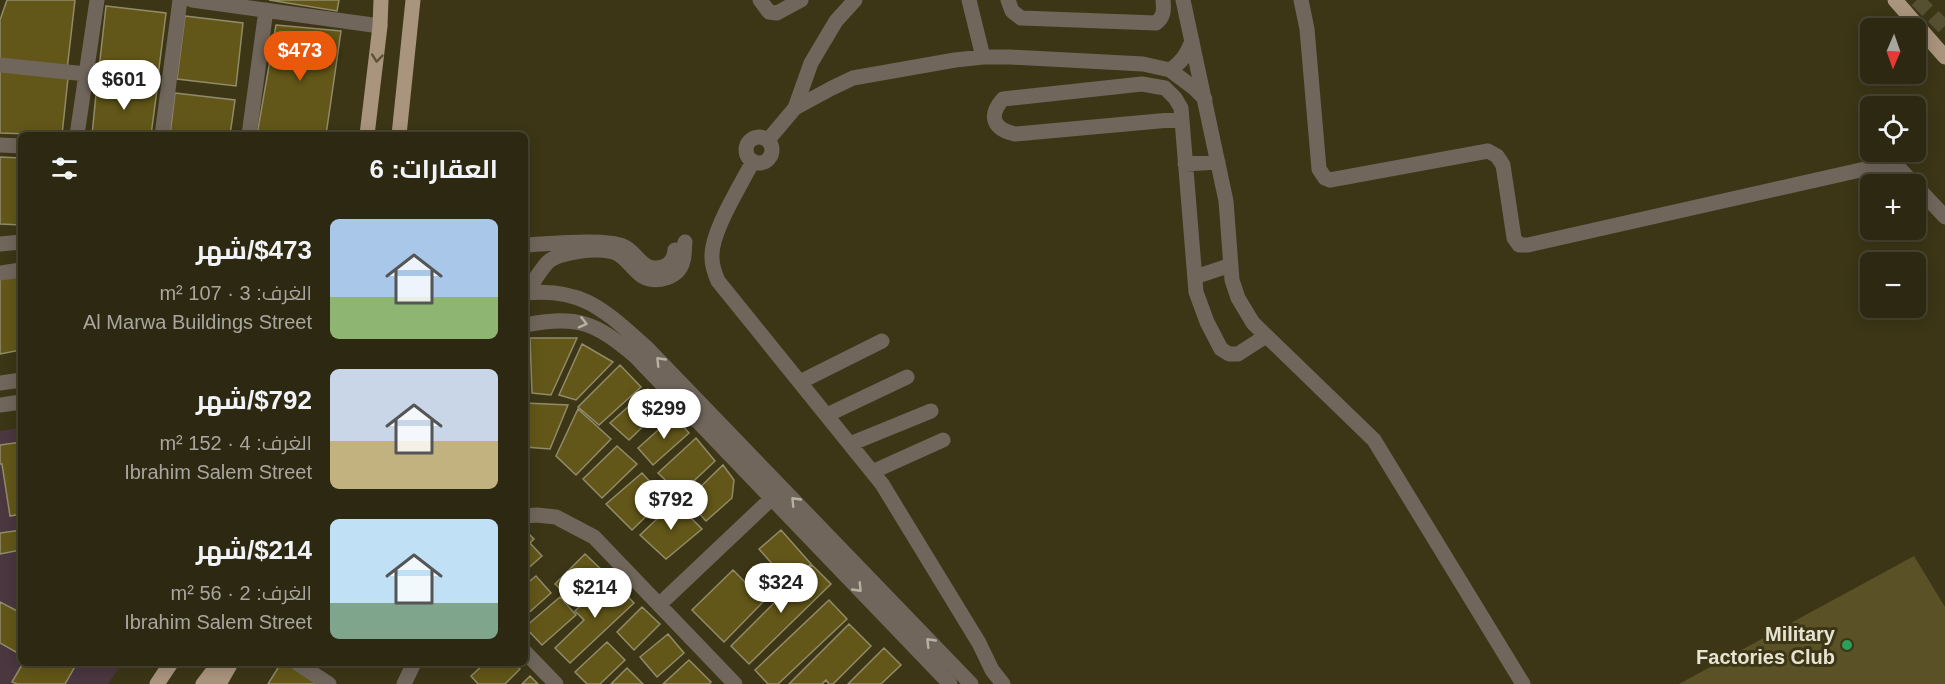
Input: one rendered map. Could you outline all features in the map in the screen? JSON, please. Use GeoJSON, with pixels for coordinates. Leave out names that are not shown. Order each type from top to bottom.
{"type":"FeatureCollection","features":[{"type":"Feature","properties":{"kind":"main road"},"geometry":{"type":"LineString","coordinates":[[367,132],[381,0]]}},
{"type":"Feature","properties":{"kind":"main road"},"geometry":{"type":"LineString","coordinates":[[399,132],[413,0]]}},
{"type":"Feature","properties":{"kind":"main road"},"geometry":{"type":"LineString","coordinates":[[1895,0],[1945,57]]}},
{"type":"Feature","properties":{"kind":"main road"},"geometry":{"type":"LineString","coordinates":[[157,684],[169,666]]}},
{"type":"Feature","properties":{"kind":"main road"},"geometry":{"type":"LineString","coordinates":[[203,684],[213,671],[221,666]]}},
{"type":"Feature","properties":{"kind":"main road"},"geometry":{"type":"LineString","coordinates":[[219,684],[229,666]]}},
{"type":"Feature","properties":{"kind":"street"},"geometry":{"type":"LineString","coordinates":[[77,132],[97,0]]}},
{"type":"Feature","properties":{"kind":"street"},"geometry":{"type":"LineString","coordinates":[[162,132],[180,0]]}},
{"type":"Feature","properties":{"kind":"street"},"geometry":{"type":"LineString","coordinates":[[192,0],[380,26]]}},
{"type":"Feature","properties":{"kind":"street"},"geometry":{"type":"LineString","coordinates":[[760,0],[769,12],[777,13],[801,0]]}},
{"type":"Feature","properties":{"kind":"street"},"geometry":{"type":"LineString","coordinates":[[855,0],[836,21],[811,63],[795,108],[768,140],[754,138],[747,145],[747,154],[753,161],[712,246],[711,258],[714,272],[718,281],[882,484],[979,643],[992,670],[1003,684]]}},
{"type":"Feature","properties":{"kind":"street"},"geometry":{"type":"LineString","coordinates":[[969,0],[984,57]]}},
{"type":"Feature","properties":{"kind":"street"},"geometry":{"type":"LineString","coordinates":[[1008,0],[1012,11],[1021,18],[1156,23],[1161,19],[1164,10],[1163,0]]}},
{"type":"Feature","properties":{"kind":"street"},"geometry":{"type":"LineString","coordinates":[[1183,0],[1226,201],[1232,280],[1238,298],[1253,323],[1374,440],[1522,684]]}},
{"type":"Feature","properties":{"kind":"street"},"geometry":{"type":"LineString","coordinates":[[1301,0],[1307,29],[1319,169],[1322,175],[1330,180],[1488,151],[1497,156],[1503,165],[1514,238],[1519,245],[1528,245],[1887,164],[1899,168],[1905,174]]}},
{"type":"Feature","properties":{"kind":"street"},"geometry":{"type":"LineString","coordinates":[[249,132],[266,10]]}},
{"type":"Feature","properties":{"kind":"street"},"geometry":{"type":"LineString","coordinates":[[1170,70],[1188,53],[1192,41]]}},
{"type":"Feature","properties":{"kind":"street"},"geometry":{"type":"LineString","coordinates":[[795,108],[854,78],[984,57],[1143,64],[1170,70],[1183,78],[1205,99]]}},
{"type":"Feature","properties":{"kind":"street"},"geometry":{"type":"LineString","coordinates":[[0,65],[86,74]]}},
{"type":"Feature","properties":{"kind":"street"},"geometry":{"type":"LineString","coordinates":[[1181,119],[1015,134],[1002,131],[994,121],[995,108],[1003,99],[1142,84],[1165,88],[1180,108],[1181,119],[1185,164],[1195,277],[1196,292],[1207,322],[1221,349],[1229,354],[1238,354],[1266,336]]}},
{"type":"Feature","properties":{"kind":"street"},"geometry":{"type":"LineString","coordinates":[[0,145],[18,146]]}},
{"type":"Feature","properties":{"kind":"street"},"geometry":{"type":"LineString","coordinates":[[1185,164],[1218,162]]}},
{"type":"Feature","properties":{"kind":"street"},"geometry":{"type":"LineString","coordinates":[[1926,197],[1945,217]]}},
{"type":"Feature","properties":{"kind":"street"},"geometry":{"type":"LineString","coordinates":[[0,243],[18,242]]}},
{"type":"Feature","properties":{"kind":"street"},"geometry":{"type":"LineString","coordinates":[[528,245],[609,242],[624,246],[652,268],[669,265],[680,245],[683,261],[678,270],[666,278],[654,280],[641,276],[616,253],[604,250],[578,252],[557,256],[548,262],[528,289]]}},
{"type":"Feature","properties":{"kind":"street"},"geometry":{"type":"LineString","coordinates":[[1195,277],[1231,265]]}},
{"type":"Feature","properties":{"kind":"street"},"geometry":{"type":"LineString","coordinates":[[0,273],[18,270]]}},
{"type":"Feature","properties":{"kind":"street"},"geometry":{"type":"LineString","coordinates":[[528,293],[546,291],[583,299],[600,308],[646,347],[971,684]]}},
{"type":"Feature","properties":{"kind":"street"},"geometry":{"type":"LineString","coordinates":[[528,324],[553,320],[579,322],[593,326],[612,337],[635,356],[950,684]]}},
{"type":"Feature","properties":{"kind":"street"},"geometry":{"type":"LineString","coordinates":[[800,382],[882,341]]}},
{"type":"Feature","properties":{"kind":"street"},"geometry":{"type":"LineString","coordinates":[[827,415],[907,377]]}},
{"type":"Feature","properties":{"kind":"street"},"geometry":{"type":"LineString","coordinates":[[0,383],[18,380]]}},
{"type":"Feature","properties":{"kind":"street"},"geometry":{"type":"LineString","coordinates":[[0,405],[18,402]]}},
{"type":"Feature","properties":{"kind":"street"},"geometry":{"type":"LineString","coordinates":[[850,444],[931,411]]}},
{"type":"Feature","properties":{"kind":"street"},"geometry":{"type":"LineString","coordinates":[[872,472],[943,440]]}},
{"type":"Feature","properties":{"kind":"street"},"geometry":{"type":"LineString","coordinates":[[660,604],[772,498]]}},
{"type":"Feature","properties":{"kind":"street"},"geometry":{"type":"LineString","coordinates":[[528,516],[556,518],[594,537],[735,684]]}},
{"type":"Feature","properties":{"kind":"street"},"geometry":{"type":"LineString","coordinates":[[528,655],[556,684]]}},
{"type":"Feature","properties":{"kind":"street"},"geometry":{"type":"LineString","coordinates":[[302,666],[329,684]]}},
{"type":"Feature","properties":{"kind":"street"},"geometry":{"type":"LineString","coordinates":[[404,684],[413,666]]}},
{"type":"Feature","properties":{"kind":"shaded area"},"geometry":{"type":"Polygon","coordinates":[[[18,428],[18,666],[120,666],[108,684],[0,684],[0,431],[18,428]]]}},
{"type":"Feature","properties":{"kind":"shaded area","name":"Military Factories Club"},"geometry":{"type":"Polygon","coordinates":[[[1914,556],[1945,607],[1945,684],[1679,684],[1914,556]]]}},
{"type":"Feature","properties":{"kind":"building"},"geometry":{"type":"Polygon","coordinates":[[[7,0],[75,0],[67,70],[0,62],[0,20],[7,0]]]}},
{"type":"Feature","properties":{"kind":"building"},"geometry":{"type":"Polygon","coordinates":[[[269,0],[339,0],[337,11],[269,0]]]}},
{"type":"Feature","properties":{"kind":"building"},"geometry":{"type":"Polygon","coordinates":[[[106,6],[166,13],[158,76],[99,69],[106,6]]]}},
{"type":"Feature","properties":{"kind":"building"},"geometry":{"type":"Polygon","coordinates":[[[185,16],[243,23],[236,86],[177,79],[185,16]]]}},
{"type":"Feature","properties":{"kind":"building"},"geometry":{"type":"Polygon","coordinates":[[[276,25],[341,31],[326,132],[258,132],[276,25]]]}},
{"type":"Feature","properties":{"kind":"building"},"geometry":{"type":"Polygon","coordinates":[[[0,70],[68,78],[62,132],[0,133],[0,70]]]}},
{"type":"Feature","properties":{"kind":"building"},"geometry":{"type":"Polygon","coordinates":[[[97,84],[157,90],[151,132],[92,132],[97,84]]]}},
{"type":"Feature","properties":{"kind":"building"},"geometry":{"type":"Polygon","coordinates":[[[175,93],[235,100],[230,132],[170,132],[175,93]]]}},
{"type":"Feature","properties":{"kind":"building"},"geometry":{"type":"Polygon","coordinates":[[[0,157],[18,158],[18,225],[0,224],[0,157]]]}},
{"type":"Feature","properties":{"kind":"building"},"geometry":{"type":"Polygon","coordinates":[[[18,276],[18,351],[0,354],[0,279],[18,276]]]}},
{"type":"Feature","properties":{"kind":"building"},"geometry":{"type":"Polygon","coordinates":[[[530,338],[577,338],[551,395],[532,393],[530,338]]]}},
{"type":"Feature","properties":{"kind":"building"},"geometry":{"type":"Polygon","coordinates":[[[582,344],[613,362],[576,400],[559,395],[582,344]]]}},
{"type":"Feature","properties":{"kind":"building"},"geometry":{"type":"Polygon","coordinates":[[[620,365],[641,387],[599,425],[578,407],[620,365]]]}},
{"type":"Feature","properties":{"kind":"building"},"geometry":{"type":"Polygon","coordinates":[[[648,389],[664,406],[629,440],[610,423],[648,389]]]}},
{"type":"Feature","properties":{"kind":"building"},"geometry":{"type":"Polygon","coordinates":[[[528,403],[568,405],[550,449],[528,447],[528,403]]]}},
{"type":"Feature","properties":{"kind":"building"},"geometry":{"type":"Polygon","coordinates":[[[578,409],[611,439],[576,475],[556,456],[578,409]]]}},
{"type":"Feature","properties":{"kind":"building"},"geometry":{"type":"Polygon","coordinates":[[[674,416],[689,433],[653,465],[638,448],[674,416]]]}},
{"type":"Feature","properties":{"kind":"building"},"geometry":{"type":"Polygon","coordinates":[[[696,438],[715,461],[680,494],[658,473],[696,438]]]}},
{"type":"Feature","properties":{"kind":"building"},"geometry":{"type":"Polygon","coordinates":[[[18,442],[18,515],[10,516],[2,464],[0,464],[0,445],[18,442]]]}},
{"type":"Feature","properties":{"kind":"building"},"geometry":{"type":"Polygon","coordinates":[[[617,446],[637,464],[602,498],[583,479],[617,446]]]}},
{"type":"Feature","properties":{"kind":"building"},"geometry":{"type":"Polygon","coordinates":[[[723,465],[734,480],[732,498],[706,521],[687,500],[723,465]]]}},
{"type":"Feature","properties":{"kind":"building"},"geometry":{"type":"Polygon","coordinates":[[[642,473],[665,498],[632,530],[606,504],[642,473]]]}},
{"type":"Feature","properties":{"kind":"building"},"geometry":{"type":"Polygon","coordinates":[[[675,502],[702,529],[666,559],[640,535],[675,502]]]}},
{"type":"Feature","properties":{"kind":"building"},"geometry":{"type":"Polygon","coordinates":[[[18,530],[18,551],[0,554],[0,533],[18,530]]]}},
{"type":"Feature","properties":{"kind":"building"},"geometry":{"type":"Polygon","coordinates":[[[781,530],[811,564],[789,583],[759,549],[781,530]]]}},
{"type":"Feature","properties":{"kind":"building"},"geometry":{"type":"Polygon","coordinates":[[[528,533],[534,539],[530,543],[542,556],[528,568],[528,533]]]}},
{"type":"Feature","properties":{"kind":"building"},"geometry":{"type":"Polygon","coordinates":[[[585,554],[606,574],[576,604],[555,584],[585,554]]]}},
{"type":"Feature","properties":{"kind":"building"},"geometry":{"type":"Polygon","coordinates":[[[812,565],[831,584],[749,664],[731,646],[812,565]]]}},
{"type":"Feature","properties":{"kind":"building"},"geometry":{"type":"Polygon","coordinates":[[[733,570],[764,601],[724,642],[692,610],[733,570]]]}},
{"type":"Feature","properties":{"kind":"building"},"geometry":{"type":"Polygon","coordinates":[[[536,576],[551,593],[528,613],[528,583],[536,576]]]}},
{"type":"Feature","properties":{"kind":"building"},"geometry":{"type":"Polygon","coordinates":[[[610,578],[634,603],[570,663],[555,648],[584,620],[575,611],[610,578]]]}},
{"type":"Feature","properties":{"kind":"building"},"geometry":{"type":"Polygon","coordinates":[[[560,597],[576,615],[542,645],[528,630],[528,624],[560,597]]]}},
{"type":"Feature","properties":{"kind":"building"},"geometry":{"type":"Polygon","coordinates":[[[829,600],[847,619],[778,684],[768,684],[755,670],[829,600]]]}},
{"type":"Feature","properties":{"kind":"building"},"geometry":{"type":"Polygon","coordinates":[[[0,602],[18,611],[18,653],[0,643],[0,602]]]}},
{"type":"Feature","properties":{"kind":"building"},"geometry":{"type":"Polygon","coordinates":[[[642,607],[660,624],[634,650],[617,632],[642,607]]]}},
{"type":"Feature","properties":{"kind":"building"},"geometry":{"type":"Polygon","coordinates":[[[849,624],[871,646],[833,684],[829,684],[826,680],[822,684],[789,684],[849,624]]]}},
{"type":"Feature","properties":{"kind":"building"},"geometry":{"type":"Polygon","coordinates":[[[668,634],[684,653],[657,677],[640,657],[668,634]]]}},
{"type":"Feature","properties":{"kind":"building"},"geometry":{"type":"Polygon","coordinates":[[[607,642],[625,660],[600,684],[587,684],[575,672],[607,642]]]}},
{"type":"Feature","properties":{"kind":"building"},"geometry":{"type":"Polygon","coordinates":[[[884,648],[901,665],[881,684],[848,684],[884,648]]]}},
{"type":"Feature","properties":{"kind":"building"},"geometry":{"type":"Polygon","coordinates":[[[689,660],[711,682],[709,684],[663,684],[689,660]]]}},
{"type":"Feature","properties":{"kind":"building"},"geometry":{"type":"Polygon","coordinates":[[[21,666],[75,666],[65,684],[17,684],[12,682],[21,666]]]}},
{"type":"Feature","properties":{"kind":"building"},"geometry":{"type":"Polygon","coordinates":[[[279,666],[298,666],[325,684],[268,684],[279,666]]]}},
{"type":"Feature","properties":{"kind":"building"},"geometry":{"type":"Polygon","coordinates":[[[482,666],[517,666],[520,669],[505,684],[478,684],[471,676],[482,666]]]}},
{"type":"Feature","properties":{"kind":"building"},"geometry":{"type":"Polygon","coordinates":[[[627,668],[643,684],[611,684],[627,668]]]}},
{"type":"Feature","properties":{"kind":"building"},"geometry":{"type":"Polygon","coordinates":[[[530,676],[538,684],[522,684],[530,676]]]}},
{"type":"Feature","properties":{"kind":"tunnel"},"geometry":{"type":"LineString","coordinates":[[1917,0],[1945,28]]}},
{"type":"Feature","properties":{"kind":"place","name":"Military Factories Club"},"geometry":{"type":"Point","coordinates":[1847,645]}}]}
